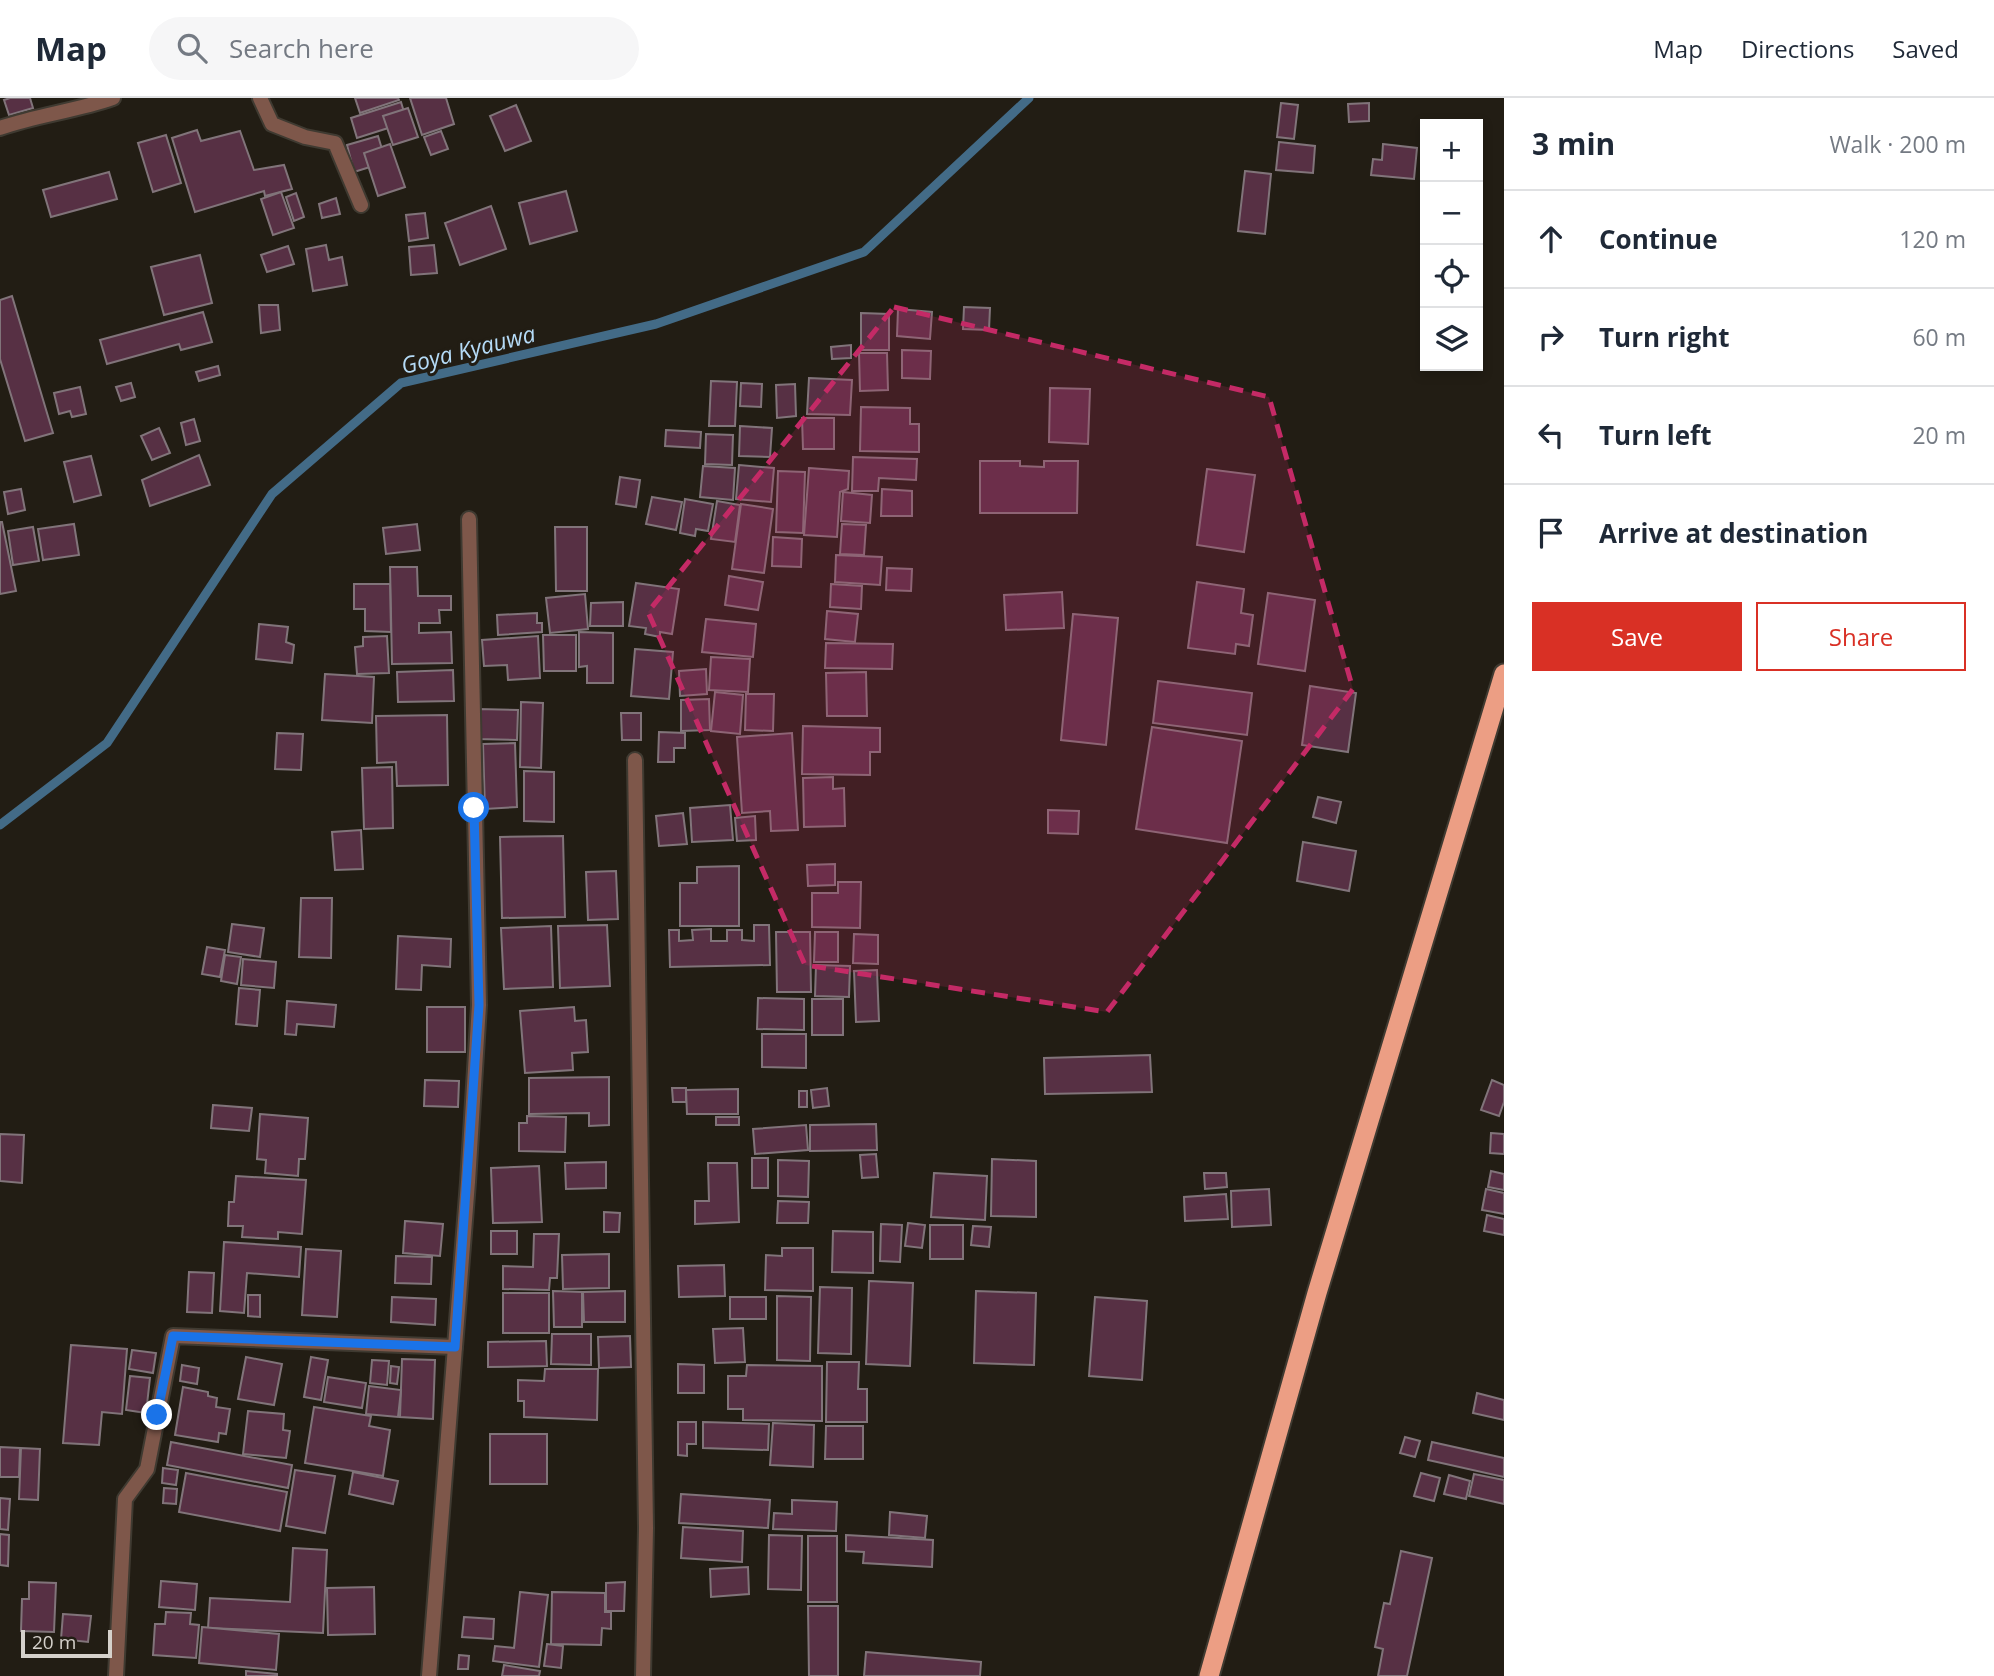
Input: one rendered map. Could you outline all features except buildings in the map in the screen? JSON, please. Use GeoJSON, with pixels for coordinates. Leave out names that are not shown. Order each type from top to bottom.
{"type":"FeatureCollection","features":[{"type":"Feature","properties":{"kind":"highway"},"geometry":{"type":"LineString","coordinates":[[1209,1676],[1321,1279],[1504,674]]}},
{"type":"Feature","properties":{"kind":"street"},"geometry":{"type":"LineString","coordinates":[[0,128],[113,98]]}},
{"type":"Feature","properties":{"kind":"street"},"geometry":{"type":"LineString","coordinates":[[260,98],[272,124],[305,137],[335,143],[361,205]]}},
{"type":"Feature","properties":{"kind":"street"},"geometry":{"type":"LineString","coordinates":[[429,1676],[479,1005],[469,519]]}},
{"type":"Feature","properties":{"kind":"street"},"geometry":{"type":"LineString","coordinates":[[635,760],[646,1528],[643,1676]]}},
{"type":"Feature","properties":{"kind":"street"},"geometry":{"type":"LineString","coordinates":[[116,1676],[125,1499],[147,1469],[173,1336],[455,1347]]}},
{"type":"Feature","properties":{"kind":"highlighted area"},"geometry":{"type":"Polygon","coordinates":[[[894,307],[1269,397],[1353,689],[1107,1012],[805,965],[648,612],[894,307]]]}},
{"type":"Feature","properties":{"kind":"waterway","name":"Goya Kyauwa"},"geometry":{"type":"LineString","coordinates":[[0,825],[107,743],[272,494],[401,383],[656,324],[864,252],[1029,98]]}},
{"type":"Feature","properties":{"kind":"route"},"geometry":{"type":"LineString","coordinates":[[157,1415],[173,1336],[455,1347],[479,1005],[474,808]]}}]}
